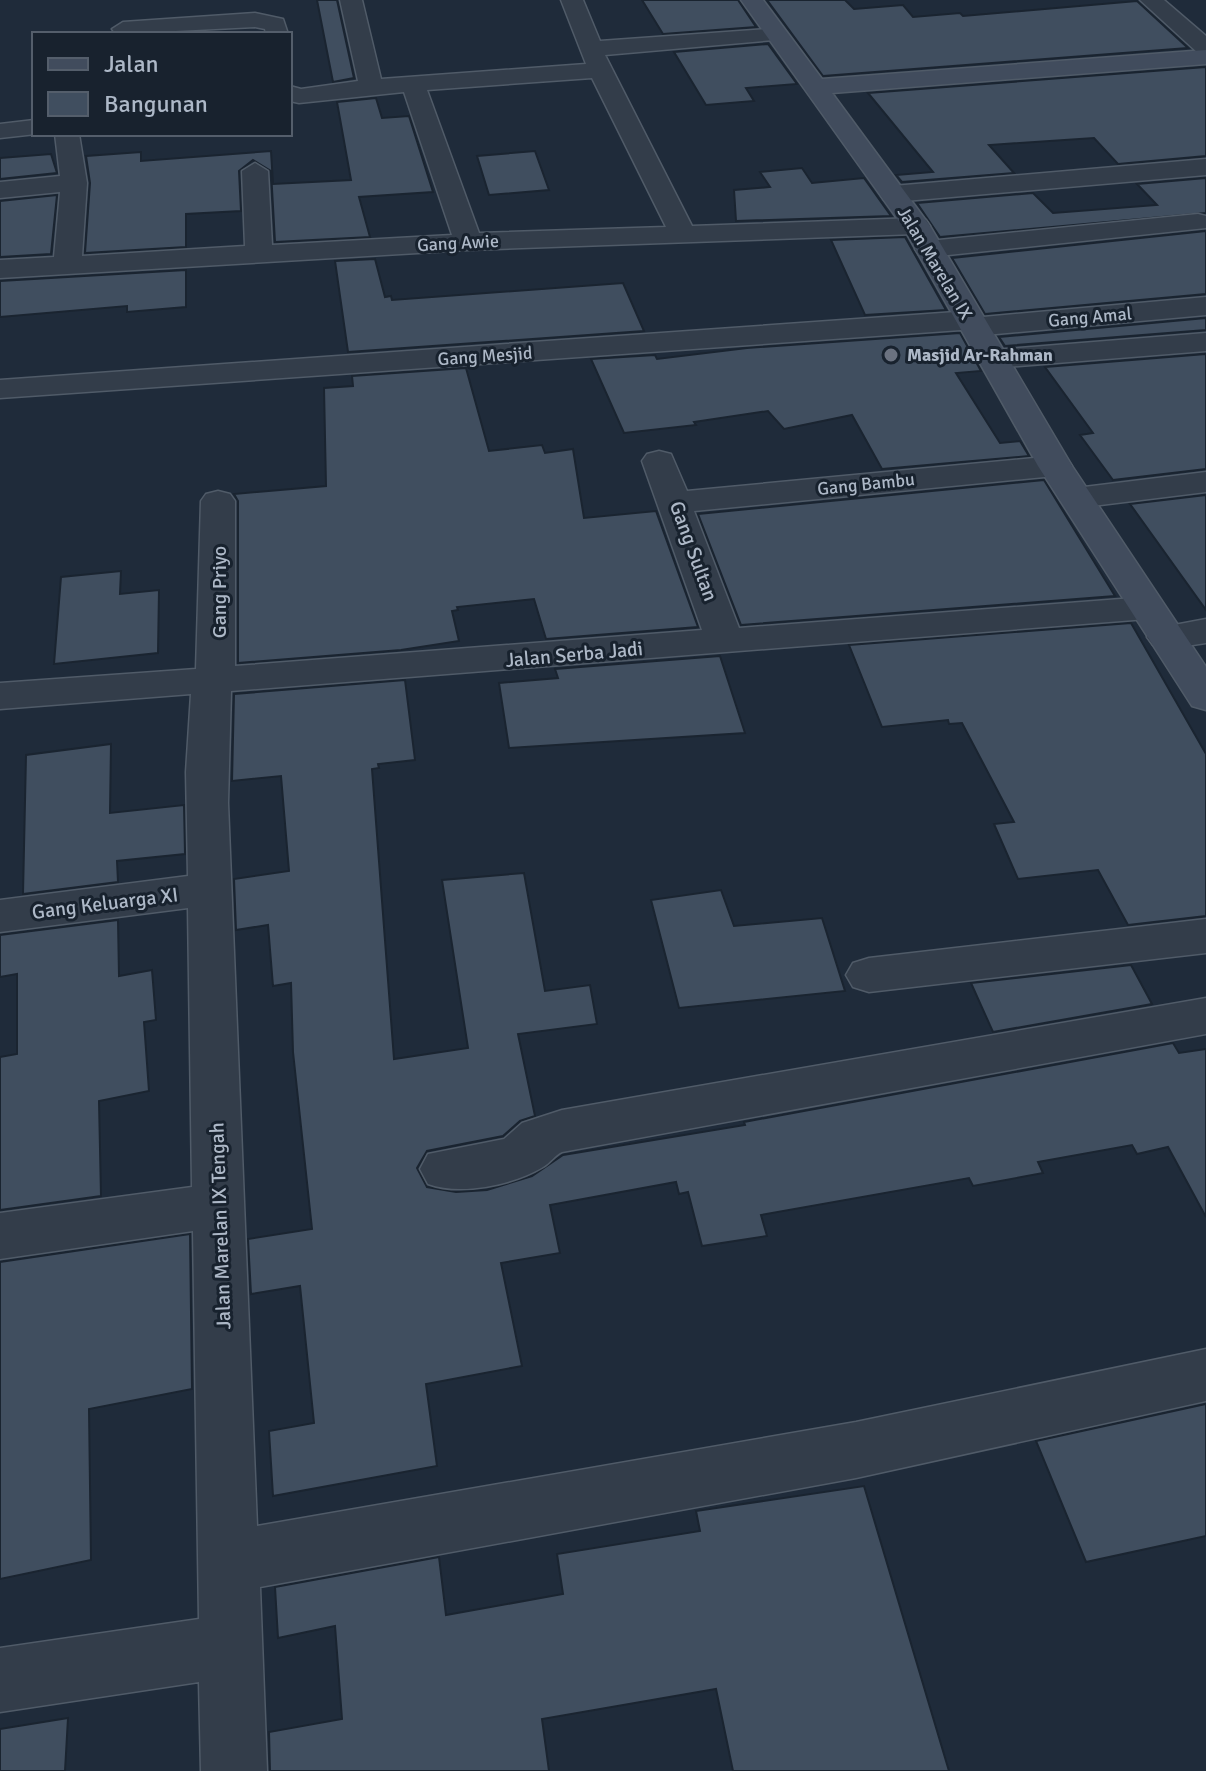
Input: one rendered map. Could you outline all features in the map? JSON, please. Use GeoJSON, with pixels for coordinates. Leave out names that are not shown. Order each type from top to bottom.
{"type":"FeatureCollection","features":[{"type":"Feature","properties":{"kind":"main road","name":"Jalan Marelan IX"},"geometry":{"type":"LineString","coordinates":[[752,0],[922,238],[1055,466],[1206,697]]}},
{"type":"Feature","properties":{"kind":"main road"},"geometry":{"type":"LineString","coordinates":[[815,87],[1206,57]]}},
{"type":"Feature","properties":{"kind":"street"},"geometry":{"type":"LineString","coordinates":[[351,0],[371,87]]}},
{"type":"Feature","properties":{"kind":"street"},"geometry":{"type":"LineString","coordinates":[[572,0],[596,60],[684,236]]}},
{"type":"Feature","properties":{"kind":"street"},"geometry":{"type":"LineString","coordinates":[[1151,0],[1206,48]]}},
{"type":"Feature","properties":{"kind":"street"},"geometry":{"type":"LineString","coordinates":[[123,29],[255,20],[275,24],[277,32]]}},
{"type":"Feature","properties":{"kind":"street"},"geometry":{"type":"LineString","coordinates":[[292,94],[299,96],[413,84],[774,33]]}},
{"type":"Feature","properties":{"kind":"street"},"geometry":{"type":"LineString","coordinates":[[413,84],[468,242]]}},
{"type":"Feature","properties":{"kind":"street"},"geometry":{"type":"LineString","coordinates":[[0,131],[32,127]]}},
{"type":"Feature","properties":{"kind":"street"},"geometry":{"type":"LineString","coordinates":[[67,136],[74,183],[67,265]]}},
{"type":"Feature","properties":{"kind":"street"},"geometry":{"type":"LineString","coordinates":[[893,194],[1131,176],[1142,172],[1206,167]]}},
{"type":"Feature","properties":{"kind":"street"},"geometry":{"type":"LineString","coordinates":[[255,171],[259,254]]}},
{"type":"Feature","properties":{"kind":"street"},"geometry":{"type":"LineString","coordinates":[[0,190],[74,183]]}},
{"type":"Feature","properties":{"kind":"street","name":"Gang Awie"},"geometry":{"type":"LineString","coordinates":[[0,269],[468,242],[684,236],[922,238],[1198,222]]}},
{"type":"Feature","properties":{"kind":"street","name":"Gang Amal"},"geometry":{"type":"LineString","coordinates":[[972,324],[1206,306]]}},
{"type":"Feature","properties":{"kind":"street","name":"Gang Mesjid"},"geometry":{"type":"LineString","coordinates":[[0,389],[972,324]]}},
{"type":"Feature","properties":{"kind":"street"},"geometry":{"type":"LineString","coordinates":[[994,359],[1206,342]]}},
{"type":"Feature","properties":{"kind":"street","name":"Gang Sultan"},"geometry":{"type":"LineString","coordinates":[[659,461],[677,502],[725,641]]}},
{"type":"Feature","properties":{"kind":"street","name":"Gang Bambu"},"geometry":{"type":"LineString","coordinates":[[677,502],[1055,466]]}},
{"type":"Feature","properties":{"kind":"street"},"geometry":{"type":"LineString","coordinates":[[1076,498],[1206,482]]}},
{"type":"Feature","properties":{"kind":"street","name":"Gang Priyo"},"geometry":{"type":"LineString","coordinates":[[211,682],[218,658],[218,501]]}},
{"type":"Feature","properties":{"kind":"street","name":"Jalan Serba Jadi"},"geometry":{"type":"LineString","coordinates":[[0,696],[725,641],[1157,622],[1206,631]]}},
{"type":"Feature","properties":{"kind":"street","name":"Jalan Marelan IX Tengah"},"geometry":{"type":"LineString","coordinates":[[211,682],[210,889],[234,1771]]}},
{"type":"Feature","properties":{"kind":"street","name":"Gang Keluarga XI"},"geometry":{"type":"LineString","coordinates":[[0,916],[210,889]]}},
{"type":"Feature","properties":{"kind":"street"},"geometry":{"type":"LineString","coordinates":[[869,975],[1206,936]]}},
{"type":"Feature","properties":{"kind":"street"},"geometry":{"type":"LineString","coordinates":[[446,1169],[521,1156],[534,1149],[540,1138],[562,1131],[1206,1016]]}},
{"type":"Feature","properties":{"kind":"street"},"geometry":{"type":"LineString","coordinates":[[0,1236],[219,1205]]}},
{"type":"Feature","properties":{"kind":"street"},"geometry":{"type":"LineString","coordinates":[[229,1562],[856,1450],[1206,1375]]}},
{"type":"Feature","properties":{"kind":"street"},"geometry":{"type":"LineString","coordinates":[[0,1680],[230,1646]]}},
{"type":"Feature","properties":{"kind":"building"},"geometry":{"type":"Polygon","coordinates":[[[317,0],[337,0],[354,78],[333,82],[317,0]]]}},
{"type":"Feature","properties":{"kind":"building"},"geometry":{"type":"Polygon","coordinates":[[[642,0],[738,0],[756,27],[663,34],[642,0]]]}},
{"type":"Feature","properties":{"kind":"building"},"geometry":{"type":"Polygon","coordinates":[[[767,0],[845,0],[854,9],[903,5],[913,17],[960,13],[963,16],[1137,1],[1188,48],[823,76],[767,0]]]}},
{"type":"Feature","properties":{"kind":"building"},"geometry":{"type":"Polygon","coordinates":[[[768,44],[797,84],[746,88],[754,101],[706,105],[674,52],[768,44]]]}},
{"type":"Feature","properties":{"kind":"building"},"geometry":{"type":"Polygon","coordinates":[[[1206,67],[1206,156],[1118,164],[1094,138],[989,145],[1014,173],[902,182],[896,175],[933,172],[868,93],[1206,67]]]}},
{"type":"Feature","properties":{"kind":"building"},"geometry":{"type":"Polygon","coordinates":[[[376,98],[382,118],[409,116],[433,192],[359,197],[370,237],[275,242],[271,171],[253,160],[239,171],[241,211],[186,214],[186,247],[85,253],[90,183],[86,156],[141,152],[141,161],[271,151],[273,184],[351,180],[337,102],[376,98]]]}},
{"type":"Feature","properties":{"kind":"building"},"geometry":{"type":"Polygon","coordinates":[[[535,151],[549,190],[489,195],[477,156],[535,151]]]}},
{"type":"Feature","properties":{"kind":"building"},"geometry":{"type":"Polygon","coordinates":[[[51,154],[57,173],[0,179],[0,158],[51,154]]]}},
{"type":"Feature","properties":{"kind":"building"},"geometry":{"type":"Polygon","coordinates":[[[802,168],[812,183],[864,178],[891,216],[736,221],[734,190],[770,187],[760,172],[802,168]]]}},
{"type":"Feature","properties":{"kind":"building"},"geometry":{"type":"Polygon","coordinates":[[[1206,178],[1206,213],[940,237],[917,203],[1033,193],[1053,213],[1157,205],[1137,184],[1206,178]]]}},
{"type":"Feature","properties":{"kind":"building"},"geometry":{"type":"Polygon","coordinates":[[[57,195],[51,254],[0,257],[0,201],[57,195]]]}},
{"type":"Feature","properties":{"kind":"building"},"geometry":{"type":"Polygon","coordinates":[[[1206,231],[1206,294],[985,314],[952,258],[1206,231]]]}},
{"type":"Feature","properties":{"kind":"building"},"geometry":{"type":"Polygon","coordinates":[[[905,237],[946,310],[865,315],[831,240],[905,237]]]}},
{"type":"Feature","properties":{"kind":"building"},"geometry":{"type":"Polygon","coordinates":[[[375,259],[385,297],[391,296],[392,300],[623,283],[644,331],[348,352],[335,261],[375,259]]]}},
{"type":"Feature","properties":{"kind":"building"},"geometry":{"type":"Polygon","coordinates":[[[186,270],[186,307],[127,312],[127,306],[0,317],[0,281],[186,270]]]}},
{"type":"Feature","properties":{"kind":"building"},"geometry":{"type":"Polygon","coordinates":[[[1206,318],[1206,330],[1005,346],[999,337],[1206,318]]]}},
{"type":"Feature","properties":{"kind":"building"},"geometry":{"type":"Polygon","coordinates":[[[960,333],[981,371],[956,373],[1000,443],[1020,441],[1029,456],[882,469],[852,415],[784,429],[768,411],[694,422],[696,425],[624,433],[591,359],[655,355],[657,359],[747,348],[960,333]]]}},
{"type":"Feature","properties":{"kind":"building"},"geometry":{"type":"Polygon","coordinates":[[[1206,354],[1206,469],[1113,480],[1080,435],[1093,433],[1045,367],[1206,354]]]}},
{"type":"Feature","properties":{"kind":"building"},"geometry":{"type":"Polygon","coordinates":[[[466,368],[489,451],[542,445],[545,453],[573,449],[584,518],[656,511],[698,627],[546,639],[534,599],[457,607],[458,610],[452,611],[459,641],[401,650],[238,663],[238,501],[234,494],[326,486],[324,388],[353,386],[352,376],[466,368]]]}},
{"type":"Feature","properties":{"kind":"building"},"geometry":{"type":"Polygon","coordinates":[[[1044,480],[1115,596],[741,625],[698,514],[1044,480]]]}},
{"type":"Feature","properties":{"kind":"building"},"geometry":{"type":"Polygon","coordinates":[[[1206,495],[1206,610],[1130,504],[1206,495]]]}},
{"type":"Feature","properties":{"kind":"building"},"geometry":{"type":"Polygon","coordinates":[[[121,571],[120,594],[159,590],[158,653],[54,664],[61,577],[121,571]]]}},
{"type":"Feature","properties":{"kind":"building"},"geometry":{"type":"Polygon","coordinates":[[[1131,623],[1206,754],[1206,916],[1128,925],[1098,870],[1018,879],[994,824],[1014,822],[962,723],[949,724],[948,720],[882,727],[849,645],[1131,623]]]}},
{"type":"Feature","properties":{"kind":"building"},"geometry":{"type":"Polygon","coordinates":[[[720,656],[745,733],[509,748],[499,683],[558,678],[555,669],[720,656]]]}},
{"type":"Feature","properties":{"kind":"building"},"geometry":{"type":"Polygon","coordinates":[[[405,680],[415,760],[378,764],[379,768],[372,769],[394,1059],[468,1048],[442,880],[524,873],[545,991],[590,985],[597,1024],[518,1034],[535,1116],[520,1121],[503,1136],[427,1151],[417,1168],[427,1187],[456,1192],[487,1190],[532,1176],[563,1155],[745,1125],[744,1122],[1173,1043],[1179,1053],[1206,1049],[1206,1217],[1168,1147],[1137,1154],[1132,1145],[1038,1162],[1043,1173],[973,1186],[969,1178],[761,1215],[767,1236],[702,1246],[688,1192],[679,1194],[676,1182],[550,1205],[560,1253],[501,1263],[522,1366],[426,1384],[437,1466],[273,1496],[269,1431],[314,1423],[300,1286],[251,1294],[248,1239],[312,1229],[293,1052],[291,983],[273,986],[268,925],[236,930],[234,879],[289,871],[281,776],[232,781],[234,694],[405,680]]]}},
{"type":"Feature","properties":{"kind":"building"},"geometry":{"type":"Polygon","coordinates":[[[111,744],[110,813],[184,805],[185,854],[117,861],[118,882],[23,894],[26,755],[111,744]]]}},
{"type":"Feature","properties":{"kind":"building"},"geometry":{"type":"Polygon","coordinates":[[[721,890],[734,926],[822,918],[845,991],[679,1008],[651,900],[721,890]]]}},
{"type":"Feature","properties":{"kind":"building"},"geometry":{"type":"Polygon","coordinates":[[[118,920],[119,976],[152,970],[156,1020],[144,1022],[149,1091],[99,1101],[101,1196],[0,1210],[0,1057],[17,1054],[17,974],[0,977],[0,935],[118,920]]]}},
{"type":"Feature","properties":{"kind":"building"},"geometry":{"type":"Polygon","coordinates":[[[1131,965],[1152,1004],[993,1032],[971,983],[1131,965]]]}},
{"type":"Feature","properties":{"kind":"building"},"geometry":{"type":"Polygon","coordinates":[[[190,1234],[192,1389],[89,1409],[91,1560],[0,1579],[0,1262],[190,1234]]]}},
{"type":"Feature","properties":{"kind":"building"},"geometry":{"type":"Polygon","coordinates":[[[1206,1404],[1206,1536],[1086,1562],[1036,1441],[1206,1404]]]}},
{"type":"Feature","properties":{"kind":"building"},"geometry":{"type":"Polygon","coordinates":[[[864,1486],[949,1771],[733,1771],[716,1689],[542,1719],[549,1771],[270,1771],[269,1732],[342,1719],[335,1626],[278,1638],[275,1587],[439,1557],[446,1615],[563,1594],[557,1554],[700,1531],[696,1511],[864,1486]]]}},
{"type":"Feature","properties":{"kind":"building"},"geometry":{"type":"Polygon","coordinates":[[[68,1718],[65,1771],[0,1771],[0,1729],[68,1718]]]}},
{"type":"Feature","properties":{"kind":"place","name":"Masjid Ar-Rahman"},"geometry":{"type":"Point","coordinates":[891,355]}}]}
